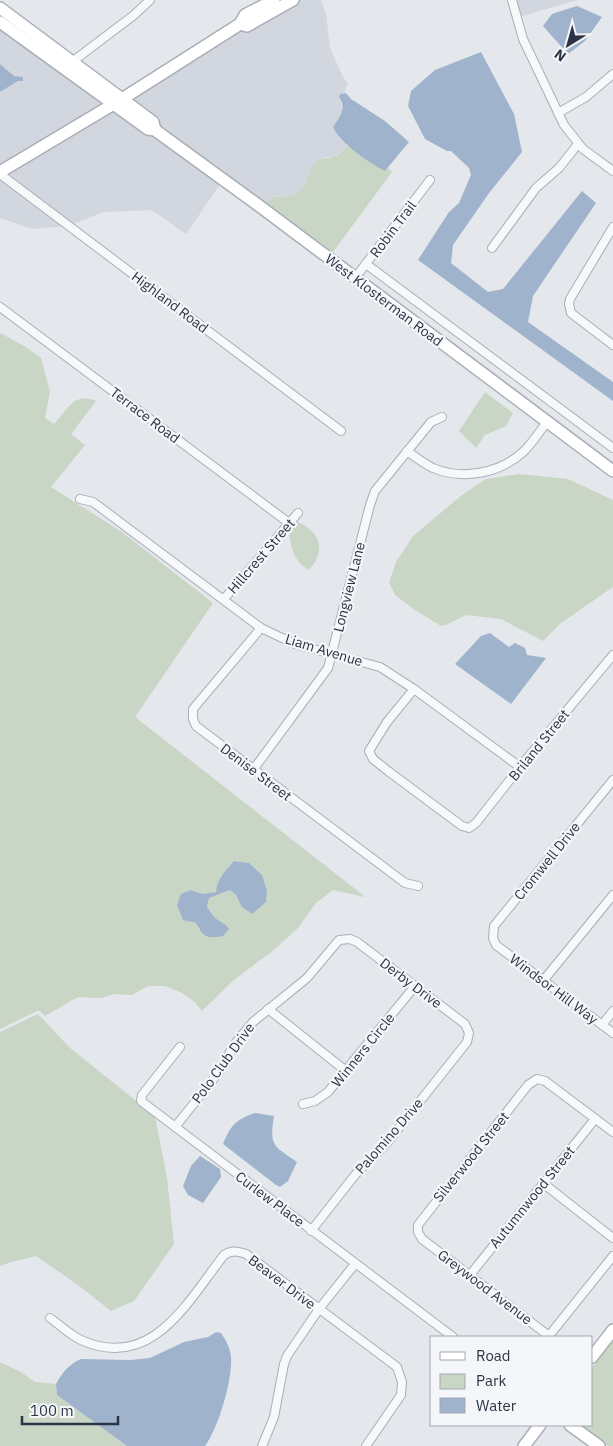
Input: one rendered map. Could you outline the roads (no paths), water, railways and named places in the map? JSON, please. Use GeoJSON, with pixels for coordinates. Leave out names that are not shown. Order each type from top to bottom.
{"type":"FeatureCollection","features":[{"type":"Feature","properties":{"kind":"street"},"geometry":{"type":"LineString","coordinates":[[72,62],[134,15],[150,0]]}},
{"type":"Feature","properties":{"kind":"street"},"geometry":{"type":"LineString","coordinates":[[0,173],[240,24],[245,15],[274,0]]}},
{"type":"Feature","properties":{"kind":"street"},"geometry":{"type":"LineString","coordinates":[[240,24],[247,26],[293,0]]}},
{"type":"Feature","properties":{"kind":"street"},"geometry":{"type":"LineString","coordinates":[[512,0],[523,39],[567,130],[592,157],[613,171]]}},
{"type":"Feature","properties":{"kind":"street"},"geometry":{"type":"LineString","coordinates":[[0,8],[72,62],[117,102]]}},
{"type":"Feature","properties":{"kind":"street"},"geometry":{"type":"LineString","coordinates":[[0,22],[117,102]]}},
{"type":"Feature","properties":{"kind":"street"},"geometry":{"type":"LineString","coordinates":[[558,113],[586,97],[613,74]]}},
{"type":"Feature","properties":{"kind":"street","name":"West Klosterman Road"},"geometry":{"type":"LineString","coordinates":[[117,102],[153,122],[155,130],[613,471]]}},
{"type":"Feature","properties":{"kind":"street"},"geometry":{"type":"LineString","coordinates":[[492,248],[536,188],[559,168],[578,144]]}},
{"type":"Feature","properties":{"kind":"street","name":"Highland Road"},"geometry":{"type":"LineString","coordinates":[[0,173],[341,431]]}},
{"type":"Feature","properties":{"kind":"street","name":"Robin Trail"},"geometry":{"type":"LineString","coordinates":[[355,278],[430,180]]}},
{"type":"Feature","properties":{"kind":"street"},"geometry":{"type":"LineString","coordinates":[[613,227],[570,299],[569,304],[571,312],[613,345]]}},
{"type":"Feature","properties":{"kind":"street"},"geometry":{"type":"LineString","coordinates":[[366,264],[613,448]]}},
{"type":"Feature","properties":{"kind":"street","name":"Terrace Road"},"geometry":{"type":"LineString","coordinates":[[0,307],[289,523]]}},
{"type":"Feature","properties":{"kind":"street","name":"Longview Lane"},"geometry":{"type":"LineString","coordinates":[[253,770],[325,674],[372,498],[378,486],[431,422],[442,417]]}},
{"type":"Feature","properties":{"kind":"street"},"geometry":{"type":"LineString","coordinates":[[407,451],[427,465],[444,472],[466,474],[488,471],[508,463],[522,453],[547,422]]}},
{"type":"Feature","properties":{"kind":"street","name":"Liam Avenue"},"geometry":{"type":"LineString","coordinates":[[80,499],[92,502],[261,628],[295,644],[380,667],[414,689],[520,767]]}},
{"type":"Feature","properties":{"kind":"street","name":"Hillcrest Street"},"geometry":{"type":"LineString","coordinates":[[224,600],[298,513]]}},
{"type":"Feature","properties":{"kind":"street","name":"Denise Street"},"geometry":{"type":"LineString","coordinates":[[261,628],[193,709],[194,722],[198,728],[253,770],[405,883],[418,886]]}},
{"type":"Feature","properties":{"kind":"street","name":"Briland Street"},"geometry":{"type":"LineString","coordinates":[[414,689],[387,722],[369,751],[373,759],[388,771],[462,826],[469,828],[476,823],[613,655]]}},
{"type":"Feature","properties":{"kind":"street","name":"Cromwell Drive"},"geometry":{"type":"LineString","coordinates":[[496,945],[493,938],[494,926],[613,780]]}},
{"type":"Feature","properties":{"kind":"street"},"geometry":{"type":"LineString","coordinates":[[543,981],[613,895]]}},
{"type":"Feature","properties":{"kind":"street","name":"Derby Drive"},"geometry":{"type":"LineString","coordinates":[[339,940],[350,939],[357,942],[466,1024],[469,1032],[467,1042]]}},
{"type":"Feature","properties":{"kind":"street","name":"Polo Club Drive"},"geometry":{"type":"LineString","coordinates":[[175,1127],[219,1072],[240,1038],[256,1019],[307,978],[339,940]]}},
{"type":"Feature","properties":{"kind":"street","name":"Windsor Hill Way"},"geometry":{"type":"LineString","coordinates":[[496,945],[613,1034]]}},
{"type":"Feature","properties":{"kind":"street","name":"Winners Circle"},"geometry":{"type":"LineString","coordinates":[[303,1104],[315,1101],[324,1095],[346,1071],[415,986]]}},
{"type":"Feature","properties":{"kind":"street"},"geometry":{"type":"LineString","coordinates":[[268,1009],[346,1071]]}},
{"type":"Feature","properties":{"kind":"street"},"geometry":{"type":"LineString","coordinates":[[602,1025],[613,1010]]}},
{"type":"Feature","properties":{"kind":"street","name":"Palomino Drive"},"geometry":{"type":"LineString","coordinates":[[311,1230],[355,1175],[386,1144],[467,1042]]}},
{"type":"Feature","properties":{"kind":"street","name":"Curlew Place"},"geometry":{"type":"LineString","coordinates":[[180,1047],[141,1097],[141,1101],[452,1336]]}},
{"type":"Feature","properties":{"kind":"street","name":"Silverwood Street"},"geometry":{"type":"LineString","coordinates":[[422,1239],[418,1232],[420,1221],[528,1085],[536,1079],[545,1081],[595,1119]]}},
{"type":"Feature","properties":{"kind":"street"},"geometry":{"type":"LineString","coordinates":[[595,1119],[613,1132]]}},
{"type":"Feature","properties":{"kind":"street","name":"Autumnwood Street"},"geometry":{"type":"LineString","coordinates":[[470,1275],[595,1119]]}},
{"type":"Feature","properties":{"kind":"street"},"geometry":{"type":"LineString","coordinates":[[544,1184],[613,1238]]}},
{"type":"Feature","properties":{"kind":"street","name":"Greywood Avenue"},"geometry":{"type":"LineString","coordinates":[[422,1239],[547,1336]]}},
{"type":"Feature","properties":{"kind":"street","name":"Beaver Drive"},"geometry":{"type":"LineString","coordinates":[[50,1318],[80,1340],[108,1348],[133,1346],[149,1340],[168,1327],[224,1255],[237,1250],[246,1254],[397,1367],[402,1382],[401,1395],[366,1446]]}},
{"type":"Feature","properties":{"kind":"street"},"geometry":{"type":"LineString","coordinates":[[549,1336],[613,1256]]}},
{"type":"Feature","properties":{"kind":"street"},"geometry":{"type":"LineString","coordinates":[[262,1446],[274,1417],[286,1356],[319,1309],[355,1264]]}},
{"type":"Feature","properties":{"kind":"street"},"geometry":{"type":"LineString","coordinates":[[593,1357],[613,1330]]}},
{"type":"Feature","properties":{"kind":"street"},"geometry":{"type":"LineString","coordinates":[[524,1446],[539,1426]]}},
{"type":"Feature","properties":{"kind":"street"},"geometry":{"type":"LineString","coordinates":[[571,1426],[599,1446]]}},
{"type":"Feature","properties":{"kind":"water"},"geometry":{"type":"Polygon","coordinates":[[[577,6],[602,17],[585,41],[568,54],[543,26],[552,14],[577,6]]]}},
{"type":"Feature","properties":{"kind":"water"},"geometry":{"type":"Polygon","coordinates":[[[481,52],[514,114],[522,152],[489,193],[453,245],[451,263],[488,292],[503,289],[582,191],[596,203],[533,296],[528,322],[613,382],[613,401],[418,260],[449,212],[459,203],[471,175],[469,168],[451,151],[447,151],[425,139],[408,106],[411,91],[435,70],[481,52]]]}},
{"type":"Feature","properties":{"kind":"water"},"geometry":{"type":"Polygon","coordinates":[[[0,64],[14,76],[23,77],[23,81],[18,81],[0,92],[0,64]]]}},
{"type":"Feature","properties":{"kind":"water"},"geometry":{"type":"Polygon","coordinates":[[[346,93],[351,99],[385,121],[409,142],[385,171],[363,158],[348,146],[333,127],[342,109],[340,94],[346,93]]]}},
{"type":"Feature","properties":{"kind":"water"},"geometry":{"type":"Polygon","coordinates":[[[490,633],[509,647],[515,643],[525,648],[527,655],[546,658],[511,704],[455,664],[481,636],[490,633]]]}},
{"type":"Feature","properties":{"kind":"water"},"geometry":{"type":"Polygon","coordinates":[[[234,861],[249,863],[262,875],[267,891],[266,902],[252,914],[242,907],[236,895],[230,890],[209,898],[207,907],[215,918],[229,929],[223,936],[206,936],[196,923],[183,920],[177,905],[181,894],[191,890],[202,894],[216,892],[220,879],[234,861]]]}},
{"type":"Feature","properties":{"kind":"water"},"geometry":{"type":"Polygon","coordinates":[[[255,1113],[274,1116],[272,1134],[275,1145],[297,1162],[288,1181],[280,1187],[223,1144],[229,1132],[238,1121],[255,1113]]]}},
{"type":"Feature","properties":{"kind":"water"},"geometry":{"type":"Polygon","coordinates":[[[200,1156],[220,1169],[221,1177],[203,1203],[188,1195],[183,1186],[191,1166],[200,1156]]]}},
{"type":"Feature","properties":{"kind":"water"},"geometry":{"type":"Polygon","coordinates":[[[216,1332],[221,1333],[228,1344],[231,1357],[230,1378],[215,1428],[205,1446],[127,1446],[57,1395],[56,1384],[61,1376],[69,1366],[81,1359],[131,1360],[150,1358],[184,1342],[208,1337],[216,1332]]]}}]}
